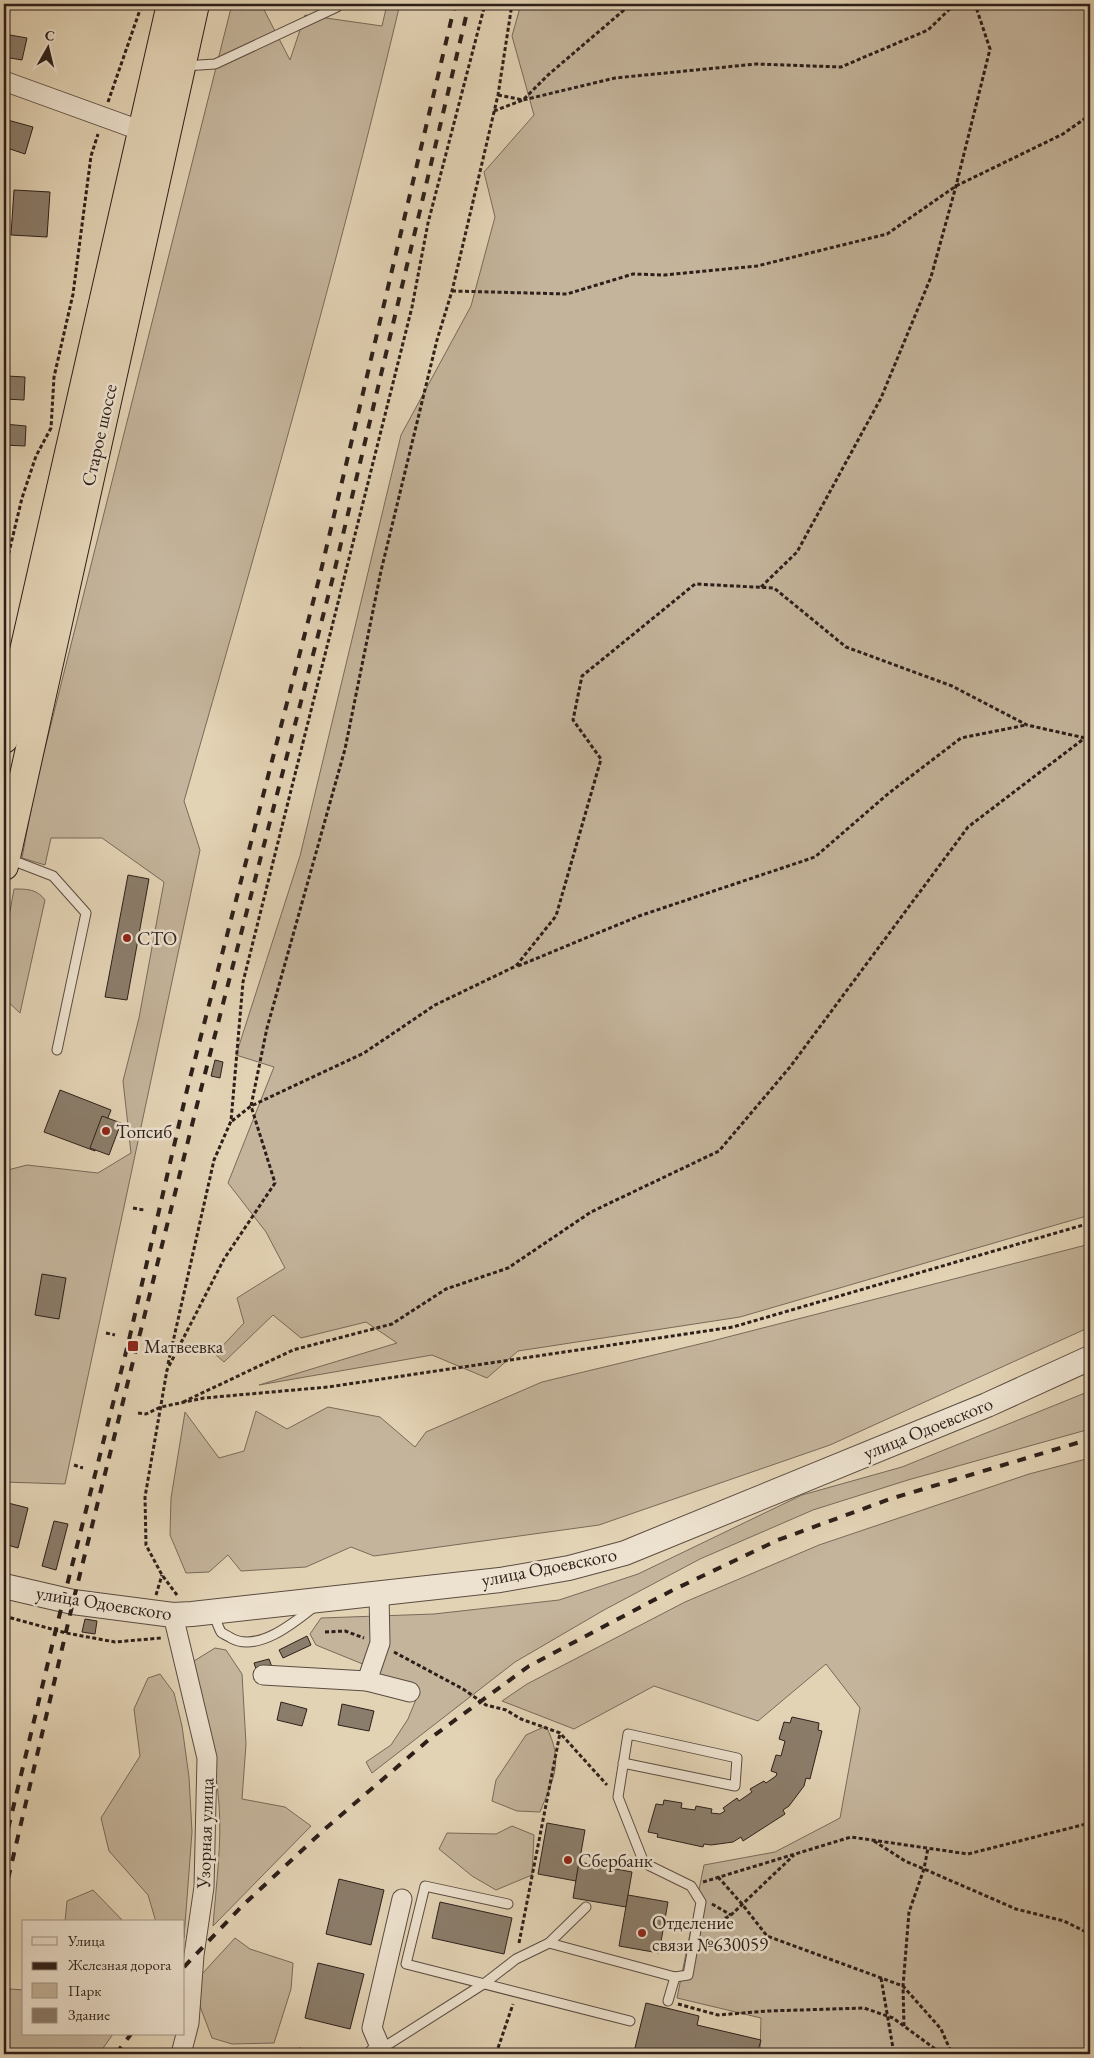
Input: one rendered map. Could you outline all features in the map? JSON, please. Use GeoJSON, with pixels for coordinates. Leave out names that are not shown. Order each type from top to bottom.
{"type":"FeatureCollection","features":[{"type":"Feature","properties":{"kind":"highway","name":"Старое шоссе"},"geometry":{"type":"LineString","coordinates":[[4,739],[171,4]]}},
{"type":"Feature","properties":{"kind":"highway","name":"Старое шоссе"},"geometry":{"type":"LineString","coordinates":[[5,862],[195,4]]}},
{"type":"Feature","properties":{"kind":"street"},"geometry":{"type":"LineString","coordinates":[[4,81],[142,131]]}},
{"type":"Feature","properties":{"kind":"street","name":"улица Одоевского"},"geometry":{"type":"LineString","coordinates":[[4,1586],[73,1602],[188,1619],[323,1600],[500,1580],[569,1568],[625,1552],[978,1409],[1090,1358]]}},
{"type":"Feature","properties":{"kind":"street"},"geometry":{"type":"LineString","coordinates":[[367,1681],[380,1643],[379,1594]]}},
{"type":"Feature","properties":{"kind":"street","name":"Узорная улица"},"geometry":{"type":"LineString","coordinates":[[181,2054],[189,2023],[194,1955],[204,1887],[207,1758],[188,1619]]}},
{"type":"Feature","properties":{"kind":"street"},"geometry":{"type":"LineString","coordinates":[[263,1674],[367,1681],[410,1692]]}},
{"type":"Feature","properties":{"kind":"street"},"geometry":{"type":"LineString","coordinates":[[378,2052],[372,2028],[402,1899]]}},
{"type":"Feature","properties":{"kind":"lane"},"geometry":{"type":"LineString","coordinates":[[181,66],[214,64],[337,7],[337,4]]}},
{"type":"Feature","properties":{"kind":"lane"},"geometry":{"type":"LineString","coordinates":[[5,862],[53,876],[86,912],[57,1050]]}},
{"type":"Feature","properties":{"kind":"lane"},"geometry":{"type":"LineString","coordinates":[[188,1619],[236,1641],[250,1643],[266,1638],[297,1620],[323,1600]]}},
{"type":"Feature","properties":{"kind":"lane"},"geometry":{"type":"LineString","coordinates":[[549,1943],[675,1977],[688,1975],[701,1902],[691,1886],[644,1863],[618,1797],[623,1763],[628,1734],[737,1758],[735,1786],[623,1763]]}},
{"type":"Feature","properties":{"kind":"lane"},"geometry":{"type":"LineString","coordinates":[[508,1904],[425,1886],[406,1964],[630,2021]]}},
{"type":"Feature","properties":{"kind":"lane"},"geometry":{"type":"LineString","coordinates":[[378,2052],[485,1983],[516,1959],[549,1943],[586,1907]]}},
{"type":"Feature","properties":{"kind":"lane"},"geometry":{"type":"LineString","coordinates":[[668,2001],[675,1977]]}},
{"type":"Feature","properties":{"kind":"path"},"geometry":{"type":"LineString","coordinates":[[4,573],[22,498],[36,456],[51,428],[54,377],[73,294],[91,156],[142,4]]}},
{"type":"Feature","properties":{"kind":"path"},"geometry":{"type":"LineString","coordinates":[[4,1616],[66,1633],[114,1642],[188,1619],[146,1545],[145,1497],[167,1370],[214,1160],[231,1121],[243,982],[412,307],[428,223],[485,4]]}},
{"type":"Feature","properties":{"kind":"path"},"geometry":{"type":"LineString","coordinates":[[167,1370],[224,1259],[275,1183],[251,1106],[267,1028],[345,749],[380,571],[437,340],[452,291],[498,95],[512,4]]}},
{"type":"Feature","properties":{"kind":"path"},"geometry":{"type":"LineString","coordinates":[[523,100],[548,75],[631,4]]}},
{"type":"Feature","properties":{"kind":"path"},"geometry":{"type":"LineString","coordinates":[[493,111],[523,100],[615,78],[756,64],[841,67],[928,30],[954,4]]}},
{"type":"Feature","properties":{"kind":"path"},"geometry":{"type":"LineString","coordinates":[[761,587],[797,552],[881,398],[931,277],[990,49],[975,4]]}},
{"type":"Feature","properties":{"kind":"path"},"geometry":{"type":"LineString","coordinates":[[498,95],[523,100]]}},
{"type":"Feature","properties":{"kind":"path"},"geometry":{"type":"LineString","coordinates":[[452,291],[567,294],[633,274],[664,276],[757,266],[887,234],[956,186],[1063,134],[1090,115]]}},
{"type":"Feature","properties":{"kind":"path"},"geometry":{"type":"LineString","coordinates":[[516,966],[556,916],[601,759],[573,720],[582,676],[695,584],[774,588],[846,647],[952,686],[1027,725],[1085,738],[1090,741]]}},
{"type":"Feature","properties":{"kind":"path"},"geometry":{"type":"LineString","coordinates":[[231,1121],[251,1106],[364,1053],[435,1006],[516,966],[639,916],[814,857],[889,793],[961,738],[1027,725]]}},
{"type":"Feature","properties":{"kind":"path"},"geometry":{"type":"LineString","coordinates":[[183,1402],[293,1350],[392,1324],[446,1289],[508,1268],[591,1212],[719,1151],[790,1067],[968,827],[1090,734]]}},
{"type":"Feature","properties":{"kind":"path"},"geometry":{"type":"LineString","coordinates":[[133,1208],[144,1210]]}},
{"type":"Feature","properties":{"kind":"path"},"geometry":{"type":"LineString","coordinates":[[138,1413],[146,1414],[161,1407],[204,1398],[328,1387],[733,1327],[1090,1223]]}},
{"type":"Feature","properties":{"kind":"path"},"geometry":{"type":"LineString","coordinates":[[106,1333],[115,1335]]}},
{"type":"Feature","properties":{"kind":"path"},"geometry":{"type":"LineString","coordinates":[[74,1465],[83,1468]]}},
{"type":"Feature","properties":{"kind":"path"},"geometry":{"type":"LineString","coordinates":[[463,1689],[486,1705],[506,1710],[521,1719],[560,1733],[618,1797]]}},
{"type":"Feature","properties":{"kind":"path"},"geometry":{"type":"LineString","coordinates":[[516,1959],[560,1733]]}},
{"type":"Feature","properties":{"kind":"path"},"geometry":{"type":"LineString","coordinates":[[691,1886],[851,1837],[968,1854],[1090,1823]]}},
{"type":"Feature","properties":{"kind":"path"},"geometry":{"type":"LineString","coordinates":[[873,1840],[905,1860],[1016,1909],[1064,1921],[1090,1934]]}},
{"type":"Feature","properties":{"kind":"path"},"geometry":{"type":"LineString","coordinates":[[904,2027],[903,1986],[909,1912],[924,1869],[928,1848]]}},
{"type":"Feature","properties":{"kind":"path"},"geometry":{"type":"LineString","coordinates":[[695,1936],[731,1914],[794,1854]]}},
{"type":"Feature","properties":{"kind":"path"},"geometry":{"type":"LineString","coordinates":[[718,1877],[767,1936],[903,1986],[941,2029],[952,2054]]}},
{"type":"Feature","properties":{"kind":"path"},"geometry":{"type":"LineString","coordinates":[[701,1902],[716,1905],[731,1914]]}},
{"type":"Feature","properties":{"kind":"path"},"geometry":{"type":"LineString","coordinates":[[881,1977],[886,2016],[894,2054]]}},
{"type":"Feature","properties":{"kind":"path"},"geometry":{"type":"LineString","coordinates":[[496,2054],[516,1992]]}},
{"type":"Feature","properties":{"kind":"path"},"geometry":{"type":"LineString","coordinates":[[668,2001],[718,2014],[864,2008],[892,2018],[942,2054]]}},
{"type":"Feature","properties":{"kind":"green space"},"geometry":{"type":"Polygon","coordinates":[[[232,4],[261,4],[290,60],[305,15],[382,26],[387,4],[400,4],[324,304],[184,801],[200,850],[65,1484],[4,1482],[4,1171],[27,1165],[98,1173],[131,1153],[123,1081],[139,1018],[164,882],[102,838],[51,838],[45,865],[22,858],[35,788],[232,4]]]}},
{"type":"Feature","properties":{"kind":"green space"},"geometry":{"type":"Polygon","coordinates":[[[521,4],[1090,4],[1090,1215],[740,1317],[518,1351],[487,1378],[432,1355],[259,1385],[397,1343],[366,1322],[301,1338],[273,1315],[224,1362],[215,1354],[244,1323],[237,1298],[285,1268],[266,1232],[228,1183],[274,1067],[236,1055],[300,856],[401,435],[471,306],[495,217],[484,172],[534,115],[512,36],[521,4]]]}},
{"type":"Feature","properties":{"kind":"green space"},"geometry":{"type":"Polygon","coordinates":[[[14,889],[35,892],[45,900],[20,1013],[4,998],[4,945],[14,889]]]}},
{"type":"Feature","properties":{"kind":"green space"},"geometry":{"type":"Polygon","coordinates":[[[1090,1244],[1090,1327],[830,1445],[599,1525],[374,1556],[351,1547],[306,1567],[241,1571],[228,1555],[209,1572],[186,1573],[170,1535],[171,1498],[185,1412],[219,1458],[244,1451],[256,1411],[287,1429],[328,1407],[380,1417],[415,1447],[426,1432],[542,1382],[712,1341],[1090,1244]]]}},
{"type":"Feature","properties":{"kind":"green space"},"geometry":{"type":"Polygon","coordinates":[[[1090,1391],[1090,1429],[908,1480],[813,1510],[700,1559],[604,1610],[515,1662],[372,1773],[366,1762],[391,1745],[408,1719],[419,1692],[374,1681],[375,1669],[316,1645],[310,1634],[321,1618],[434,1614],[559,1600],[638,1574],[802,1495],[902,1467],[1090,1391]]]}},
{"type":"Feature","properties":{"kind":"green space"},"geometry":{"type":"Polygon","coordinates":[[[1090,1458],[1090,2054],[760,2054],[761,2018],[677,1998],[704,1865],[775,1852],[840,1818],[860,1708],[826,1664],[758,1721],[654,1686],[574,1729],[502,1701],[527,1684],[685,1602],[819,1545],[1029,1474],[1090,1458]]]}},
{"type":"Feature","properties":{"kind":"green space"},"geometry":{"type":"Polygon","coordinates":[[[215,1648],[226,1650],[242,1674],[246,1744],[242,1799],[285,1807],[311,1826],[213,1926],[219,1849],[219,1804],[212,1750],[194,1661],[215,1648]]]}},
{"type":"Feature","properties":{"kind":"green space"},"geometry":{"type":"Polygon","coordinates":[[[160,1674],[174,1693],[182,1726],[189,1777],[192,1832],[185,1925],[185,1920],[155,1920],[148,1895],[109,1851],[101,1818],[140,1756],[134,1709],[148,1678],[160,1674]]]}},
{"type":"Feature","properties":{"kind":"green space"},"geometry":{"type":"Polygon","coordinates":[[[546,1726],[555,1750],[556,1760],[553,1779],[540,1812],[517,1811],[492,1801],[496,1780],[526,1735],[546,1726]]]}},
{"type":"Feature","properties":{"kind":"green space"},"geometry":{"type":"Polygon","coordinates":[[[512,1826],[534,1835],[532,1875],[496,1890],[472,1876],[439,1849],[447,1833],[496,1834],[512,1826]]]}},
{"type":"Feature","properties":{"kind":"green space"},"geometry":{"type":"Polygon","coordinates":[[[93,1890],[122,1920],[65,1920],[67,1901],[93,1890]]]}},
{"type":"Feature","properties":{"kind":"green space"},"geometry":{"type":"Polygon","coordinates":[[[235,1938],[250,1949],[293,1963],[291,1989],[274,2043],[232,2044],[212,2038],[198,2001],[202,1974],[235,1938]]]}},
{"type":"Feature","properties":{"kind":"green space"},"geometry":{"type":"Polygon","coordinates":[[[10,1989],[22,1990],[22,2036],[112,2036],[99,2054],[4,2054],[4,2023],[10,1989]]]}},
{"type":"Feature","properties":{"kind":"building"},"geometry":{"type":"Polygon","coordinates":[[[4,34],[27,38],[22,60],[4,57],[4,34]]]}},
{"type":"Feature","properties":{"kind":"building"},"geometry":{"type":"Polygon","coordinates":[[[4,119],[33,127],[25,154],[4,147],[4,119]]]}},
{"type":"Feature","properties":{"kind":"building"},"geometry":{"type":"Polygon","coordinates":[[[14,190],[50,192],[47,237],[11,235],[14,190]]]}},
{"type":"Feature","properties":{"kind":"building"},"geometry":{"type":"Polygon","coordinates":[[[7,376],[25,377],[24,400],[5,399],[7,376]]]}},
{"type":"Feature","properties":{"kind":"building"},"geometry":{"type":"Polygon","coordinates":[[[4,424],[26,426],[25,446],[4,445],[4,424]]]}},
{"type":"Feature","properties":{"kind":"building","name":"СТО"},"geometry":{"type":"Polygon","coordinates":[[[128,875],[149,879],[127,1000],[105,997],[128,875]]]}},
{"type":"Feature","properties":{"kind":"building"},"geometry":{"type":"Polygon","coordinates":[[[215,1060],[223,1062],[220,1078],[211,1076],[215,1060]]]}},
{"type":"Feature","properties":{"kind":"building"},"geometry":{"type":"Polygon","coordinates":[[[60,1090],[111,1110],[95,1151],[44,1132],[60,1090]]]}},
{"type":"Feature","properties":{"kind":"building"},"geometry":{"type":"Polygon","coordinates":[[[102,1116],[121,1123],[109,1155],[90,1148],[102,1116]]]}},
{"type":"Feature","properties":{"kind":"building"},"geometry":{"type":"Polygon","coordinates":[[[42,1274],[66,1278],[59,1319],[35,1315],[42,1274]]]}},
{"type":"Feature","properties":{"kind":"building"},"geometry":{"type":"Polygon","coordinates":[[[4,1502],[28,1508],[18,1548],[4,1544],[4,1502]]]}},
{"type":"Feature","properties":{"kind":"building"},"geometry":{"type":"Polygon","coordinates":[[[54,1521],[68,1524],[56,1570],[42,1566],[54,1521]]]}},
{"type":"Feature","properties":{"kind":"building"},"geometry":{"type":"Polygon","coordinates":[[[85,1619],[97,1621],[95,1634],[82,1632],[85,1619]]]}},
{"type":"Feature","properties":{"kind":"building"},"geometry":{"type":"Polygon","coordinates":[[[307,1636],[311,1645],[283,1658],[279,1650],[307,1636]]]}},
{"type":"Feature","properties":{"kind":"building"},"geometry":{"type":"Polygon","coordinates":[[[269,1659],[272,1667],[257,1672],[254,1663],[269,1659]]]}},
{"type":"Feature","properties":{"kind":"building"},"geometry":{"type":"Polygon","coordinates":[[[281,1702],[307,1709],[302,1726],[277,1720],[281,1702]]]}},
{"type":"Feature","properties":{"kind":"building"},"geometry":{"type":"Polygon","coordinates":[[[342,1704],[374,1711],[369,1731],[338,1725],[342,1704]]]}},
{"type":"Feature","properties":{"kind":"building"},"geometry":{"type":"Polygon","coordinates":[[[792,1717],[819,1723],[818,1730],[822,1731],[810,1779],[806,1778],[804,1786],[789,1806],[783,1810],[785,1814],[743,1841],[741,1837],[733,1842],[704,1844],[703,1847],[657,1837],[658,1834],[648,1832],[656,1804],[663,1805],[664,1800],[682,1803],[681,1808],[695,1810],[696,1806],[712,1809],[711,1813],[720,1814],[725,1811],[723,1808],[737,1798],[739,1801],[752,1792],[750,1789],[764,1781],[766,1783],[776,1776],[777,1773],[771,1771],[776,1755],[781,1756],[785,1741],[779,1739],[784,1722],[790,1723],[792,1717]]]}},
{"type":"Feature","properties":{"kind":"building"},"geometry":{"type":"Polygon","coordinates":[[[547,1823],[585,1830],[576,1881],[538,1874],[547,1823]]]}},
{"type":"Feature","properties":{"kind":"building"},"geometry":{"type":"Polygon","coordinates":[[[579,1862],[632,1872],[626,1907],[573,1898],[579,1862]]]}},
{"type":"Feature","properties":{"kind":"building"},"geometry":{"type":"Polygon","coordinates":[[[339,1879],[384,1890],[371,1945],[326,1934],[339,1879]]]}},
{"type":"Feature","properties":{"kind":"building"},"geometry":{"type":"Polygon","coordinates":[[[628,1895],[668,1902],[659,1953],[619,1946],[628,1895]]]}},
{"type":"Feature","properties":{"kind":"building"},"geometry":{"type":"Polygon","coordinates":[[[440,1902],[512,1918],[504,1954],[432,1938],[440,1902]]]}},
{"type":"Feature","properties":{"kind":"building"},"geometry":{"type":"Polygon","coordinates":[[[318,1963],[364,1974],[350,2029],[305,2018],[318,1963]]]}},
{"type":"Feature","properties":{"kind":"building"},"geometry":{"type":"Polygon","coordinates":[[[646,2003],[699,2016],[697,2025],[761,2040],[757,2054],[645,2054],[634,2052],[646,2003]]]}},
{"type":"Feature","properties":{"kind":"building"},"geometry":{"type":"Polygon","coordinates":[[[299,2048],[324,2054],[297,2054],[299,2048]]]}},
{"type":"Feature","properties":{"kind":"railway"},"geometry":{"type":"LineString","coordinates":[[4,1846],[56,1629],[128,1344],[187,1090],[319,579],[455,4]]}},
{"type":"Feature","properties":{"kind":"railway"},"geometry":{"type":"LineString","coordinates":[[4,1896],[73,1602],[200,1093],[332,581],[469,4]]}},
{"type":"Feature","properties":{"kind":"railway"},"geometry":{"type":"LineString","coordinates":[[185,1966],[241,1907],[326,1828],[432,1737],[529,1666],[671,1591],[778,1540],[890,1499],[1090,1439]]}},
{"type":"Feature","properties":{"kind":"railway"},"geometry":{"type":"LineString","coordinates":[[116,2054],[130,2036]]}},
{"type":"Feature","properties":{"kind":"place","name":"СТО"},"geometry":{"type":"Point","coordinates":[127,938]}},
{"type":"Feature","properties":{"kind":"place","name":"Топсиб"},"geometry":{"type":"Point","coordinates":[106,1131]}},
{"type":"Feature","properties":{"kind":"place","name":"Матвеевка"},"geometry":{"type":"Point","coordinates":[133,1346]}},
{"type":"Feature","properties":{"kind":"place","name":"Сбербанк"},"geometry":{"type":"Point","coordinates":[568,1860]}},
{"type":"Feature","properties":{"kind":"place","name":"Отделение связи №630059"},"geometry":{"type":"Point","coordinates":[642,1933]}}]}
